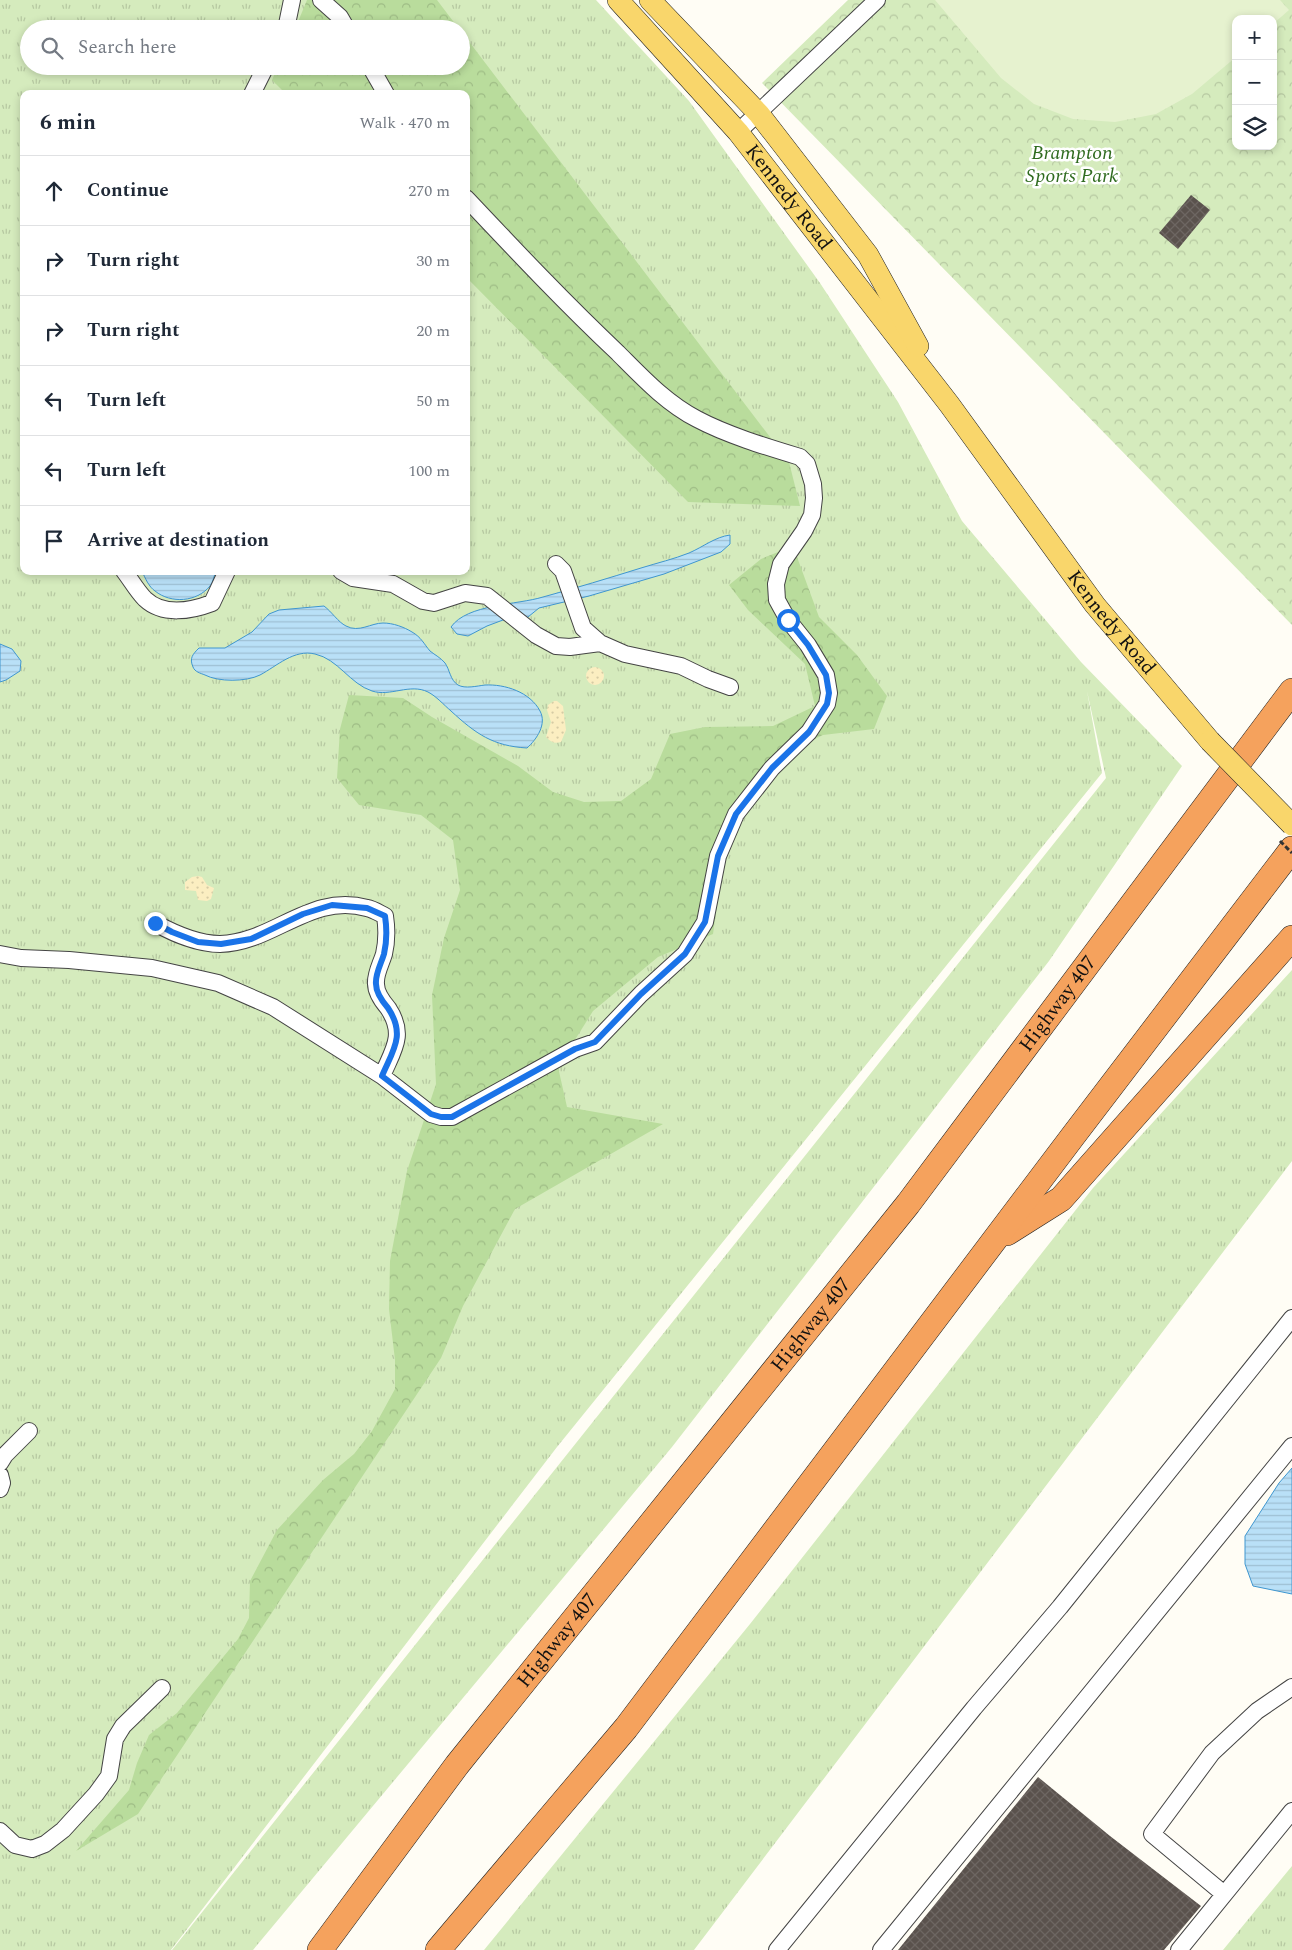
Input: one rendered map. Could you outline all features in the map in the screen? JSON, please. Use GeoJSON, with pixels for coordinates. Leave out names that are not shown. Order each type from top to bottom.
{"type":"FeatureCollection","features":[{"type":"Feature","properties":{"kind":"highway","name":"Highway 407"},"geometry":{"type":"LineString","coordinates":[[320,1950],[457,1764],[908,1204],[1292,692]]}},
{"type":"Feature","properties":{"kind":"highway"},"geometry":{"type":"LineString","coordinates":[[438,1950],[626,1728],[1292,849]]}},
{"type":"Feature","properties":{"kind":"highway"},"geometry":{"type":"LineString","coordinates":[[992,1243],[1060,1199],[1292,938]]}},
{"type":"Feature","properties":{"kind":"main road","name":"Kennedy Road"},"geometry":{"type":"LineString","coordinates":[[618,0],[738,132],[949,404],[1095,605],[1210,740],[1292,825]]}},
{"type":"Feature","properties":{"kind":"main road","name":"Kennedy Road"},"geometry":{"type":"LineString","coordinates":[[650,0],[759,114],[868,255],[949,404]]}},
{"type":"Feature","properties":{"kind":"lane"},"geometry":{"type":"LineString","coordinates":[[288,20],[292,0]]}},
{"type":"Feature","properties":{"kind":"lane"},"geometry":{"type":"LineString","coordinates":[[321,0],[342,20]]}},
{"type":"Feature","properties":{"kind":"lane"},"geometry":{"type":"LineString","coordinates":[[738,132],[877,0]]}},
{"type":"Feature","properties":{"kind":"lane"},"geometry":{"type":"LineString","coordinates":[[254,90],[262,75]]}},
{"type":"Feature","properties":{"kind":"lane"},"geometry":{"type":"LineString","coordinates":[[375,75],[384,90]]}},
{"type":"Feature","properties":{"kind":"lane"},"geometry":{"type":"LineString","coordinates":[[0,954],[22,958],[69,960],[152,968],[218,983],[273,1007],[382,1076],[431,1114],[441,1117],[452,1117],[567,1053],[595,1042],[641,994],[685,954],[705,922],[718,856],[736,814],[772,768],[809,732],[827,704],[829,693],[826,675],[808,645],[788,620],[777,600],[776,584],[781,564],[804,531],[812,515],[813,484],[807,464],[800,457],[744,438],[697,419],[661,394],[584,321],[470,202]]}},
{"type":"Feature","properties":{"kind":"lane"},"geometry":{"type":"LineString","coordinates":[[556,564],[563,571],[583,628],[600,643],[625,654],[681,666],[730,687]]}},
{"type":"Feature","properties":{"kind":"lane"},"geometry":{"type":"LineString","coordinates":[[127,575],[146,600],[156,606],[184,611],[212,603],[225,575]]}},
{"type":"Feature","properties":{"kind":"lane"},"geometry":{"type":"LineString","coordinates":[[348,575],[353,578],[393,584],[423,601],[434,603],[464,593],[487,596],[536,635],[556,646],[570,647],[600,643]]}},
{"type":"Feature","properties":{"kind":"lane"},"geometry":{"type":"LineString","coordinates":[[155,923],[198,942],[221,944],[251,939],[303,914],[332,905],[367,908],[385,916],[388,932],[376,979],[376,987],[380,998],[396,1022],[398,1031],[397,1041],[382,1076]]}},
{"type":"Feature","properties":{"kind":"lane"},"geometry":{"type":"LineString","coordinates":[[777,1950],[974,1708],[1060,1607],[1292,1318]]}},
{"type":"Feature","properties":{"kind":"lane"},"geometry":{"type":"LineString","coordinates":[[0,1463],[5,1455],[29,1431]]}},
{"type":"Feature","properties":{"kind":"lane"},"geometry":{"type":"LineString","coordinates":[[881,1950],[1292,1446]]}},
{"type":"Feature","properties":{"kind":"lane"},"geometry":{"type":"LineString","coordinates":[[0,1475],[2,1484],[0,1489]]}},
{"type":"Feature","properties":{"kind":"lane"},"geometry":{"type":"LineString","coordinates":[[1224,1894],[1152,1834],[1212,1753],[1256,1711],[1292,1687]]}},
{"type":"Feature","properties":{"kind":"lane"},"geometry":{"type":"LineString","coordinates":[[0,1831],[15,1845],[32,1849],[45,1844],[63,1830],[96,1794],[109,1776],[115,1739],[123,1726],[162,1688]]}},
{"type":"Feature","properties":{"kind":"lane"},"geometry":{"type":"LineString","coordinates":[[1179,1950],[1292,1812]]}},
{"type":"Feature","properties":{"kind":"green space"},"geometry":{"type":"Polygon","coordinates":[[[0,0],[596,0],[689,101],[820,283],[898,402],[962,521],[1081,662],[1182,766],[1049,961],[672,1447],[253,1950],[172,1950],[1106,778],[1087,691],[1102,773],[557,1447],[171,1950],[0,1950],[0,0]]]}},
{"type":"Feature","properties":{"kind":"green space"},"geometry":{"type":"Polygon","coordinates":[[[307,0],[437,0],[452,20],[299,20],[307,0]]]}},
{"type":"Feature","properties":{"kind":"green space","name":"Brampton Sports Park"},"geometry":{"type":"Polygon","coordinates":[[[848,0],[1292,0],[1292,625],[762,83],[848,0]]]}},
{"type":"Feature","properties":{"kind":"green space"},"geometry":{"type":"Polygon","coordinates":[[[935,0],[1280,0],[1289,10],[1277,20],[1277,15],[1232,15],[1232,60],[1192,94],[1156,114],[1115,122],[1073,119],[1034,104],[1001,78],[935,0]]]}},
{"type":"Feature","properties":{"kind":"green space"},"geometry":{"type":"Polygon","coordinates":[[[470,43],[789,462],[800,506],[688,502],[470,281],[470,90],[282,90],[272,80],[274,75],[470,75],[470,43]]]}},
{"type":"Feature","properties":{"kind":"green space"},"geometry":{"type":"Polygon","coordinates":[[[793,546],[819,617],[857,655],[887,696],[874,729],[823,735],[788,752],[734,823],[721,877],[713,934],[658,957],[593,1011],[558,1067],[567,1107],[663,1124],[515,1209],[463,1306],[441,1358],[138,1814],[76,1851],[129,1790],[137,1763],[149,1735],[177,1713],[238,1639],[249,1618],[250,1581],[277,1530],[323,1480],[354,1454],[372,1431],[395,1389],[395,1360],[389,1309],[390,1261],[407,1171],[436,1084],[432,995],[444,938],[460,890],[453,840],[421,815],[359,805],[337,778],[340,729],[349,695],[403,698],[432,717],[518,766],[553,792],[584,802],[621,801],[651,779],[670,734],[705,727],[773,726],[815,706],[805,664],[748,610],[729,585],[761,559],[793,546]]]}},
{"type":"Feature","properties":{"kind":"green space"},"geometry":{"type":"Polygon","coordinates":[[[1292,970],[1292,1161],[694,1950],[484,1950],[750,1624],[1093,1188],[1292,970]]]}},
{"type":"Feature","properties":{"kind":"green space"},"geometry":{"type":"Polygon","coordinates":[[[1292,1866],[1292,1950],[1223,1950],[1292,1866]]]}},
{"type":"Feature","properties":{"kind":"sand"},"geometry":{"type":"Polygon","coordinates":[[[595,667],[601,670],[604,676],[601,682],[595,685],[589,682],[586,676],[589,670],[595,667]]]}},
{"type":"Feature","properties":{"kind":"sand"},"geometry":{"type":"Polygon","coordinates":[[[554,701],[563,706],[566,730],[561,742],[556,743],[546,737],[551,722],[547,710],[548,705],[554,701]]]}},
{"type":"Feature","properties":{"kind":"sand"},"geometry":{"type":"Polygon","coordinates":[[[192,877],[202,877],[207,885],[214,888],[211,899],[207,901],[198,900],[196,891],[185,890],[185,882],[192,877]]]}},
{"type":"Feature","properties":{"kind":"water"},"geometry":{"type":"Polygon","coordinates":[[[730,535],[730,544],[721,552],[664,574],[589,596],[539,608],[528,617],[503,620],[468,636],[457,634],[451,627],[458,619],[480,610],[532,600],[592,583],[683,555],[714,540],[730,535]]]}},
{"type":"Feature","properties":{"kind":"water"},"geometry":{"type":"Polygon","coordinates":[[[144,575],[214,575],[211,584],[205,591],[191,598],[184,599],[169,598],[161,595],[149,585],[144,575]]]}},
{"type":"Feature","properties":{"kind":"water"},"geometry":{"type":"Polygon","coordinates":[[[324,606],[340,622],[351,628],[387,623],[406,628],[420,638],[430,651],[445,663],[453,680],[458,685],[468,687],[501,686],[523,694],[536,704],[540,711],[542,726],[540,731],[527,748],[504,745],[477,732],[428,692],[414,689],[386,692],[372,691],[357,683],[331,661],[315,654],[307,653],[293,656],[260,675],[240,680],[217,679],[198,672],[193,667],[192,656],[199,648],[225,648],[252,632],[269,614],[279,610],[324,606]]]}},
{"type":"Feature","properties":{"kind":"water"},"geometry":{"type":"Polygon","coordinates":[[[0,644],[12,649],[21,661],[20,671],[0,682],[0,644]]]}},
{"type":"Feature","properties":{"kind":"water"},"geometry":{"type":"Polygon","coordinates":[[[1292,1468],[1292,1594],[1253,1586],[1245,1564],[1245,1536],[1279,1483],[1292,1468]]]}},
{"type":"Feature","properties":{"kind":"building"},"geometry":{"type":"Polygon","coordinates":[[[1191,195],[1210,210],[1178,249],[1159,233],[1191,195]]]}},
{"type":"Feature","properties":{"kind":"building"},"geometry":{"type":"Polygon","coordinates":[[[1038,1777],[1110,1836],[1201,1906],[1164,1950],[898,1950],[1038,1777]]]}},
{"type":"Feature","properties":{"kind":"route"},"geometry":{"type":"LineString","coordinates":[[155,923],[198,942],[221,944],[251,939],[303,914],[332,905],[367,908],[385,916],[388,932],[376,979],[376,987],[380,998],[396,1022],[398,1031],[397,1041],[382,1076],[431,1114],[441,1117],[452,1117],[575,1049],[595,1042],[641,994],[685,954],[705,922],[718,856],[736,814],[772,768],[809,732],[827,704],[829,693],[826,675],[808,645],[788,620]]}}]}
